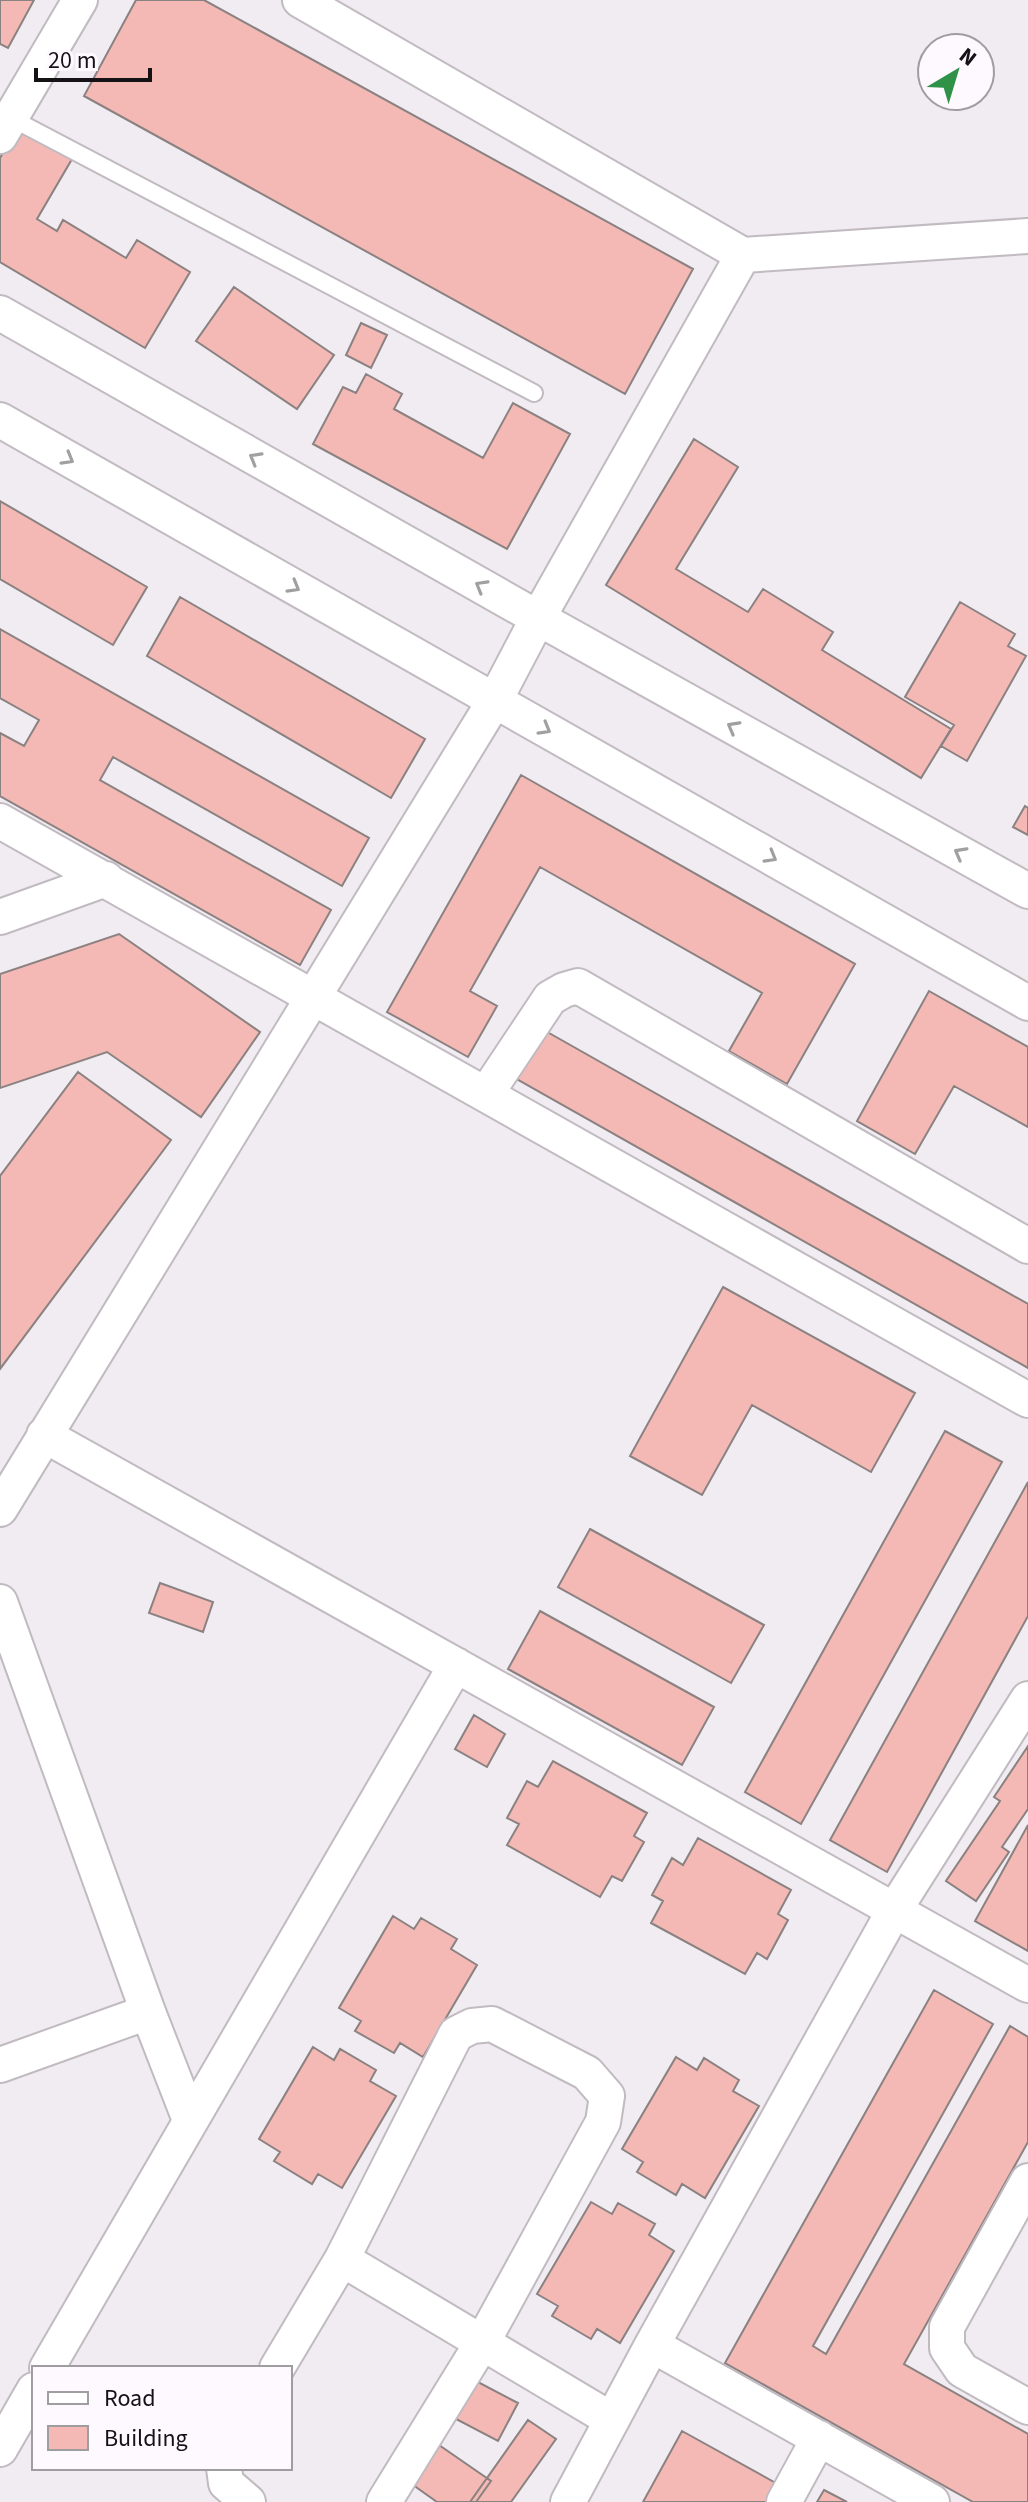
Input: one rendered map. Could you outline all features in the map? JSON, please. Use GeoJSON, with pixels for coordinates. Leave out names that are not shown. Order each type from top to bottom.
{"type":"FeatureCollection","features":[{"type":"Feature","properties":{"kind":"street"},"geometry":{"type":"LineString","coordinates":[[5,127],[80,0]]}},
{"type":"Feature","properties":{"kind":"street"},"geometry":{"type":"LineString","coordinates":[[300,0],[743,255],[1028,236]]}},
{"type":"Feature","properties":{"kind":"street"},"geometry":{"type":"LineString","coordinates":[[0,1509],[495,700],[743,255]]}},
{"type":"Feature","properties":{"kind":"street"},"geometry":{"type":"LineString","coordinates":[[0,313],[1028,891]]}},
{"type":"Feature","properties":{"kind":"street"},"geometry":{"type":"LineString","coordinates":[[0,420],[1028,1003]]}},
{"type":"Feature","properties":{"kind":"street"},"geometry":{"type":"LineString","coordinates":[[0,821],[1028,1400]]}},
{"type":"Feature","properties":{"kind":"street"},"geometry":{"type":"LineString","coordinates":[[0,917],[106,879]]}},
{"type":"Feature","properties":{"kind":"street"},"geometry":{"type":"LineString","coordinates":[[486,1094],[550,998],[578,986],[1028,1246]]}},
{"type":"Feature","properties":{"kind":"street"},"geometry":{"type":"LineString","coordinates":[[44,1435],[1028,1985]]}},
{"type":"Feature","properties":{"kind":"street"},"geometry":{"type":"LineString","coordinates":[[0,1602],[190,2120]]}},
{"type":"Feature","properties":{"kind":"street"},"geometry":{"type":"LineString","coordinates":[[48,2366],[456,1665]]}},
{"type":"Feature","properties":{"kind":"street"},"geometry":{"type":"LineString","coordinates":[[568,2502],[895,1909],[1028,1699]]}},
{"type":"Feature","properties":{"kind":"street"},"geometry":{"type":"LineString","coordinates":[[0,2065],[148,2012]]}},
{"type":"Feature","properties":{"kind":"street"},"geometry":{"type":"LineString","coordinates":[[278,2366],[342,2259],[456,2034],[472,2026],[492,2024],[587,2073],[607,2096],[603,2122],[482,2343],[384,2502]]}},
{"type":"Feature","properties":{"kind":"street"},"geometry":{"type":"LineString","coordinates":[[1028,2181],[947,2327],[947,2348],[962,2370],[1028,2407]]}},
{"type":"Feature","properties":{"kind":"street"},"geometry":{"type":"LineString","coordinates":[[342,2259],[612,2420]]}},
{"type":"Feature","properties":{"kind":"street"},"geometry":{"type":"LineString","coordinates":[[652,2345],[932,2502]]}},
{"type":"Feature","properties":{"kind":"street"},"geometry":{"type":"LineString","coordinates":[[0,2449],[32,2393]]}},
{"type":"Feature","properties":{"kind":"street"},"geometry":{"type":"LineString","coordinates":[[784,2502],[819,2438]]}},
{"type":"Feature","properties":{"kind":"street"},"geometry":{"type":"LineString","coordinates":[[224,2470],[226,2483],[248,2502]]}},
{"type":"Feature","properties":{"kind":"lane"},"geometry":{"type":"LineString","coordinates":[[5,127],[534,393]]}},
{"type":"Feature","properties":{"kind":"building"},"geometry":{"type":"Polygon","coordinates":[[[0,0],[34,0],[8,48],[0,44],[0,0]]]}},
{"type":"Feature","properties":{"kind":"building"},"geometry":{"type":"Polygon","coordinates":[[[136,0],[204,0],[693,269],[625,394],[84,96],[136,0]]]}},
{"type":"Feature","properties":{"kind":"building"},"geometry":{"type":"Polygon","coordinates":[[[18,127],[72,159],[37,219],[57,231],[63,220],[126,258],[137,240],[190,272],[145,348],[0,262],[0,158],[18,127]]]}},
{"type":"Feature","properties":{"kind":"building"},"geometry":{"type":"Polygon","coordinates":[[[234,287],[334,355],[297,409],[196,341],[234,287]]]}},
{"type":"Feature","properties":{"kind":"building"},"geometry":{"type":"Polygon","coordinates":[[[361,323],[387,335],[371,368],[346,355],[361,323]]]}},
{"type":"Feature","properties":{"kind":"building"},"geometry":{"type":"Polygon","coordinates":[[[366,374],[402,394],[394,409],[483,458],[513,403],[570,434],[507,549],[313,444],[343,387],[356,393],[366,374]]]}},
{"type":"Feature","properties":{"kind":"building"},"geometry":{"type":"Polygon","coordinates":[[[694,439],[738,467],[676,569],[748,612],[763,589],[833,632],[822,650],[951,729],[921,778],[606,585],[694,439]]]}},
{"type":"Feature","properties":{"kind":"building"},"geometry":{"type":"Polygon","coordinates":[[[0,501],[147,587],[113,645],[0,579],[0,501]]]}},
{"type":"Feature","properties":{"kind":"building"},"geometry":{"type":"Polygon","coordinates":[[[180,597],[425,739],[391,798],[147,656],[180,597]]]}},
{"type":"Feature","properties":{"kind":"building"},"geometry":{"type":"Polygon","coordinates":[[[960,602],[1015,634],[1008,646],[1026,656],[967,761],[941,746],[954,725],[905,697],[960,602]]]}},
{"type":"Feature","properties":{"kind":"building"},"geometry":{"type":"Polygon","coordinates":[[[0,629],[369,838],[342,886],[113,757],[100,780],[331,910],[300,965],[0,796],[0,733],[24,746],[39,720],[0,698],[0,629]]]}},
{"type":"Feature","properties":{"kind":"building"},"geometry":{"type":"Polygon","coordinates":[[[521,775],[855,964],[787,1084],[729,1051],[762,993],[540,867],[470,991],[497,1006],[468,1057],[387,1012],[521,775]]]}},
{"type":"Feature","properties":{"kind":"building"},"geometry":{"type":"Polygon","coordinates":[[[1025,806],[1028,808],[1028,835],[1013,827],[1025,806]]]}},
{"type":"Feature","properties":{"kind":"building"},"geometry":{"type":"Polygon","coordinates":[[[119,934],[260,1032],[201,1117],[107,1052],[0,1088],[0,974],[119,934]]]}},
{"type":"Feature","properties":{"kind":"building"},"geometry":{"type":"Polygon","coordinates":[[[929,991],[1028,1047],[1028,1127],[954,1086],[915,1154],[857,1121],[929,991]]]}},
{"type":"Feature","properties":{"kind":"building"},"geometry":{"type":"Polygon","coordinates":[[[542,1029],[1028,1304],[1028,1368],[515,1078],[542,1029]]]}},
{"type":"Feature","properties":{"kind":"building"},"geometry":{"type":"Polygon","coordinates":[[[78,1072],[171,1140],[0,1369],[0,1176],[78,1072]]]}},
{"type":"Feature","properties":{"kind":"building"},"geometry":{"type":"Polygon","coordinates":[[[723,1287],[915,1393],[871,1472],[752,1405],[702,1495],[630,1456],[723,1287]]]}},
{"type":"Feature","properties":{"kind":"building"},"geometry":{"type":"Polygon","coordinates":[[[945,1431],[1002,1462],[801,1824],[745,1792],[945,1431]]]}},
{"type":"Feature","properties":{"kind":"building"},"geometry":{"type":"Polygon","coordinates":[[[1028,1482],[1028,1616],[887,1872],[830,1840],[1028,1482]]]}},
{"type":"Feature","properties":{"kind":"building"},"geometry":{"type":"Polygon","coordinates":[[[590,1529],[764,1625],[731,1683],[558,1587],[590,1529]]]}},
{"type":"Feature","properties":{"kind":"building"},"geometry":{"type":"Polygon","coordinates":[[[160,1583],[213,1602],[203,1632],[149,1613],[160,1583]]]}},
{"type":"Feature","properties":{"kind":"building"},"geometry":{"type":"Polygon","coordinates":[[[540,1611],[714,1707],[682,1765],[508,1669],[540,1611]]]}},
{"type":"Feature","properties":{"kind":"building"},"geometry":{"type":"Polygon","coordinates":[[[474,1715],[505,1734],[487,1767],[455,1749],[474,1715]]]}},
{"type":"Feature","properties":{"kind":"building"},"geometry":{"type":"Polygon","coordinates":[[[1028,1746],[1028,1809],[1002,1847],[1009,1852],[976,1901],[946,1881],[1000,1801],[994,1797],[1028,1746]]]}},
{"type":"Feature","properties":{"kind":"building"},"geometry":{"type":"Polygon","coordinates":[[[553,1761],[647,1813],[634,1836],[644,1842],[622,1881],[612,1876],[600,1897],[507,1845],[519,1824],[507,1818],[527,1781],[538,1787],[553,1761]]]}},
{"type":"Feature","properties":{"kind":"building"},"geometry":{"type":"Polygon","coordinates":[[[1028,1825],[1028,1951],[975,1921],[1028,1825]]]}},
{"type":"Feature","properties":{"kind":"building"},"geometry":{"type":"Polygon","coordinates":[[[698,1838],[791,1890],[778,1914],[788,1920],[767,1959],[757,1953],[745,1974],[651,1923],[663,1901],[652,1895],[672,1858],[683,1865],[698,1838]]]}},
{"type":"Feature","properties":{"kind":"building"},"geometry":{"type":"Polygon","coordinates":[[[393,1916],[414,1929],[421,1918],[457,1939],[451,1949],[477,1965],[423,2057],[400,2043],[394,2053],[355,2031],[361,2021],[339,2008],[393,1916]]]}},
{"type":"Feature","properties":{"kind":"building"},"geometry":{"type":"Polygon","coordinates":[[[934,1990],[993,2024],[813,2346],[826,2354],[1010,2026],[1028,2037],[1028,2142],[904,2364],[1028,2434],[1028,2502],[973,2502],[725,2363],[934,1990]]]}},
{"type":"Feature","properties":{"kind":"building"},"geometry":{"type":"Polygon","coordinates":[[[313,2047],[334,2060],[340,2049],[376,2070],[370,2081],[396,2096],[342,2188],[318,2174],[312,2184],[274,2161],[280,2152],[259,2139],[313,2047]]]}},
{"type":"Feature","properties":{"kind":"building"},"geometry":{"type":"Polygon","coordinates":[[[676,2057],[697,2070],[704,2058],[739,2080],[733,2091],[759,2106],[705,2198],[682,2184],[676,2195],[637,2172],[643,2162],[622,2149],[676,2057]]]}},
{"type":"Feature","properties":{"kind":"building"},"geometry":{"type":"Polygon","coordinates":[[[591,2202],[612,2214],[618,2203],[655,2224],[649,2235],[674,2251],[620,2343],[597,2329],[591,2339],[552,2316],[558,2306],[537,2294],[591,2202]]]}},
{"type":"Feature","properties":{"kind":"building"},"geometry":{"type":"Polygon","coordinates":[[[455,2370],[518,2403],[498,2441],[435,2408],[455,2370]]]}},
{"type":"Feature","properties":{"kind":"building"},"geometry":{"type":"Polygon","coordinates":[[[528,2420],[556,2439],[511,2502],[470,2502],[528,2420]]]}},
{"type":"Feature","properties":{"kind":"building"},"geometry":{"type":"Polygon","coordinates":[[[682,2431],[783,2487],[774,2502],[643,2502],[682,2431]]]}},
{"type":"Feature","properties":{"kind":"building"},"geometry":{"type":"Polygon","coordinates":[[[426,2436],[491,2481],[476,2502],[437,2502],[399,2475],[426,2436]]]}},
{"type":"Feature","properties":{"kind":"building"},"geometry":{"type":"Polygon","coordinates":[[[824,2490],[847,2502],[817,2502],[824,2490]]]}}]}
